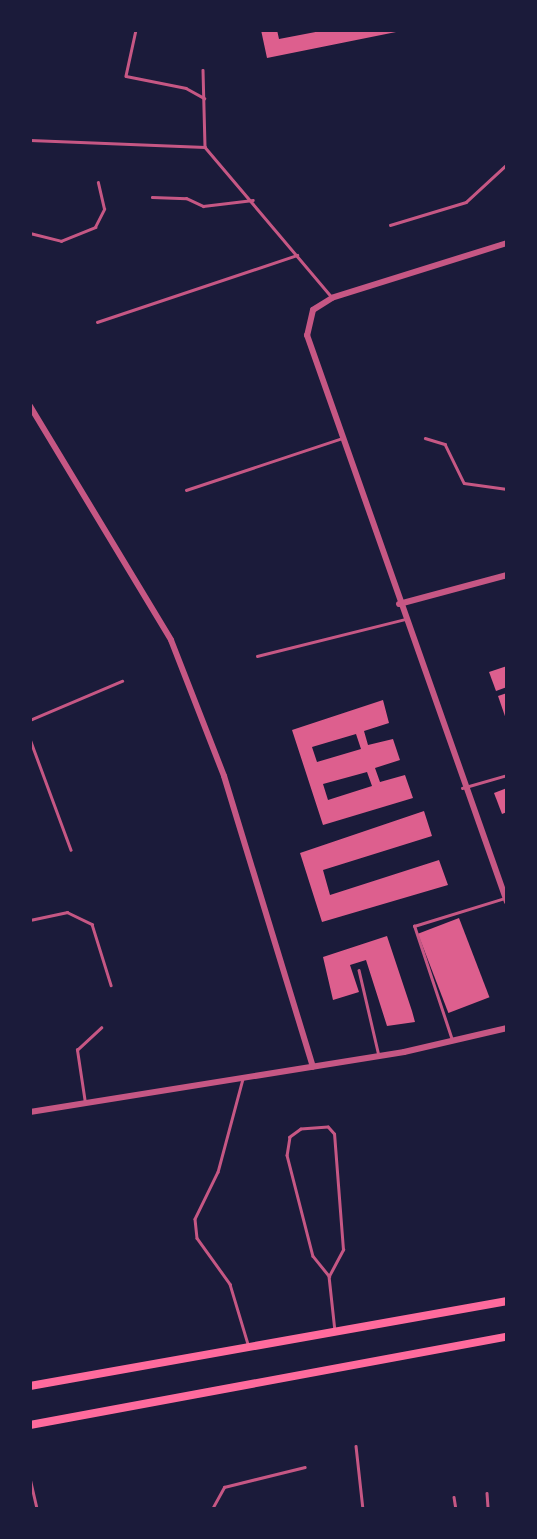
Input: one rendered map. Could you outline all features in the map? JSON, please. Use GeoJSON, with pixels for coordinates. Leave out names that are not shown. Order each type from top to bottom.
{"type":"FeatureCollection","features":[{"type":"Feature","properties":{"kind":"main road"},"geometry":{"type":"LineString","coordinates":[[30,1386],[507,1301]]}},
{"type":"Feature","properties":{"kind":"main road"},"geometry":{"type":"LineString","coordinates":[[30,1425],[507,1337]]}},
{"type":"Feature","properties":{"kind":"street"},"geometry":{"type":"LineString","coordinates":[[506,900],[462,788],[307,335],[313,310],[332,298],[507,243]]}},
{"type":"Feature","properties":{"kind":"street"},"geometry":{"type":"LineString","coordinates":[[30,406],[186,676],[224,776],[313,1067]]}},
{"type":"Feature","properties":{"kind":"street"},"geometry":{"type":"LineString","coordinates":[[400,604],[507,575]]}},
{"type":"Feature","properties":{"kind":"street"},"geometry":{"type":"LineString","coordinates":[[30,1112],[379,1056],[507,1028]]}},
{"type":"Feature","properties":{"kind":"lane"},"geometry":{"type":"LineString","coordinates":[[136,30],[126,76],[186,88],[204,98]]}},
{"type":"Feature","properties":{"kind":"lane"},"geometry":{"type":"LineString","coordinates":[[203,70],[205,147],[253,200],[332,298]]}},
{"type":"Feature","properties":{"kind":"lane"},"geometry":{"type":"LineString","coordinates":[[30,139],[205,147]]}},
{"type":"Feature","properties":{"kind":"lane"},"geometry":{"type":"LineString","coordinates":[[390,225],[466,202],[507,164]]}},
{"type":"Feature","properties":{"kind":"lane"},"geometry":{"type":"LineString","coordinates":[[30,233],[61,241],[95,227],[104,209],[98,183]]}},
{"type":"Feature","properties":{"kind":"lane"},"geometry":{"type":"LineString","coordinates":[[152,197],[186,198],[203,206],[253,200]]}},
{"type":"Feature","properties":{"kind":"lane"},"geometry":{"type":"LineString","coordinates":[[97,322],[298,255]]}},
{"type":"Feature","properties":{"kind":"lane"},"geometry":{"type":"LineString","coordinates":[[186,490],[342,438]]}},
{"type":"Feature","properties":{"kind":"lane"},"geometry":{"type":"LineString","coordinates":[[425,438],[444,444],[464,483],[507,489]]}},
{"type":"Feature","properties":{"kind":"lane"},"geometry":{"type":"LineString","coordinates":[[257,656],[405,619]]}},
{"type":"Feature","properties":{"kind":"lane"},"geometry":{"type":"LineString","coordinates":[[30,720],[122,681]]}},
{"type":"Feature","properties":{"kind":"lane"},"geometry":{"type":"LineString","coordinates":[[30,739],[71,850]]}},
{"type":"Feature","properties":{"kind":"lane"},"geometry":{"type":"LineString","coordinates":[[462,788],[507,775]]}},
{"type":"Feature","properties":{"kind":"lane"},"geometry":{"type":"LineString","coordinates":[[453,1041],[414,926],[506,900]]}},
{"type":"Feature","properties":{"kind":"lane"},"geometry":{"type":"LineString","coordinates":[[30,920],[66,912],[92,924],[111,985]]}},
{"type":"Feature","properties":{"kind":"lane"},"geometry":{"type":"LineString","coordinates":[[359,970],[379,1056]]}},
{"type":"Feature","properties":{"kind":"lane"},"geometry":{"type":"LineString","coordinates":[[85,1103],[77,1050],[101,1028]]}},
{"type":"Feature","properties":{"kind":"lane"},"geometry":{"type":"LineString","coordinates":[[243,1078],[218,1172],[195,1219],[197,1238],[230,1284],[248,1347]]}},
{"type":"Feature","properties":{"kind":"lane"},"geometry":{"type":"LineString","coordinates":[[329,1276],[343,1250],[334,1134],[328,1127],[301,1129],[290,1137],[287,1155],[313,1256],[329,1276],[335,1332]]}},
{"type":"Feature","properties":{"kind":"lane"},"geometry":{"type":"LineString","coordinates":[[356,1446],[363,1509]]}},
{"type":"Feature","properties":{"kind":"lane"},"geometry":{"type":"LineString","coordinates":[[212,1509],[224,1487],[305,1467]]}},
{"type":"Feature","properties":{"kind":"lane"},"geometry":{"type":"LineString","coordinates":[[30,1478],[37,1509]]}},
{"type":"Feature","properties":{"kind":"lane"},"geometry":{"type":"LineString","coordinates":[[486,1493],[488,1509]]}},
{"type":"Feature","properties":{"kind":"lane"},"geometry":{"type":"LineString","coordinates":[[454,1497],[456,1509]]}},
{"type":"Feature","properties":{"kind":"building"},"geometry":{"type":"Polygon","coordinates":[[[261,30],[277,30],[279,39],[326,30],[401,31],[267,58],[261,30]]]}},
{"type":"Feature","properties":{"kind":"building"},"geometry":{"type":"Polygon","coordinates":[[[507,666],[507,687],[496,691],[489,672],[507,666]]]}},
{"type":"Feature","properties":{"kind":"building"},"geometry":{"type":"Polygon","coordinates":[[[507,693],[507,722],[498,696],[507,693]]]}},
{"type":"Feature","properties":{"kind":"building"},"geometry":{"type":"Polygon","coordinates":[[[383,700],[389,723],[364,731],[368,745],[393,739],[400,760],[375,768],[380,782],[405,775],[413,798],[323,825],[292,730],[383,700]],[[356,734],[312,747],[317,762],[361,749],[356,734]],[[367,772],[323,784],[328,800],[372,786],[367,772]]]}},
{"type":"Feature","properties":{"kind":"building"},"geometry":{"type":"Polygon","coordinates":[[[507,788],[507,812],[502,814],[494,793],[507,788]]]}},
{"type":"Feature","properties":{"kind":"building"},"geometry":{"type":"Polygon","coordinates":[[[424,811],[432,836],[323,870],[330,895],[439,860],[448,885],[322,922],[300,853],[424,811]]]}},
{"type":"Feature","properties":{"kind":"building"},"geometry":{"type":"Polygon","coordinates":[[[459,918],[489,997],[448,1013],[418,934],[459,918]]]}},
{"type":"Feature","properties":{"kind":"building"},"geometry":{"type":"Polygon","coordinates":[[[387,936],[415,1022],[387,1026],[366,960],[350,965],[359,992],[333,1000],[323,957],[387,936]]]}}]}
